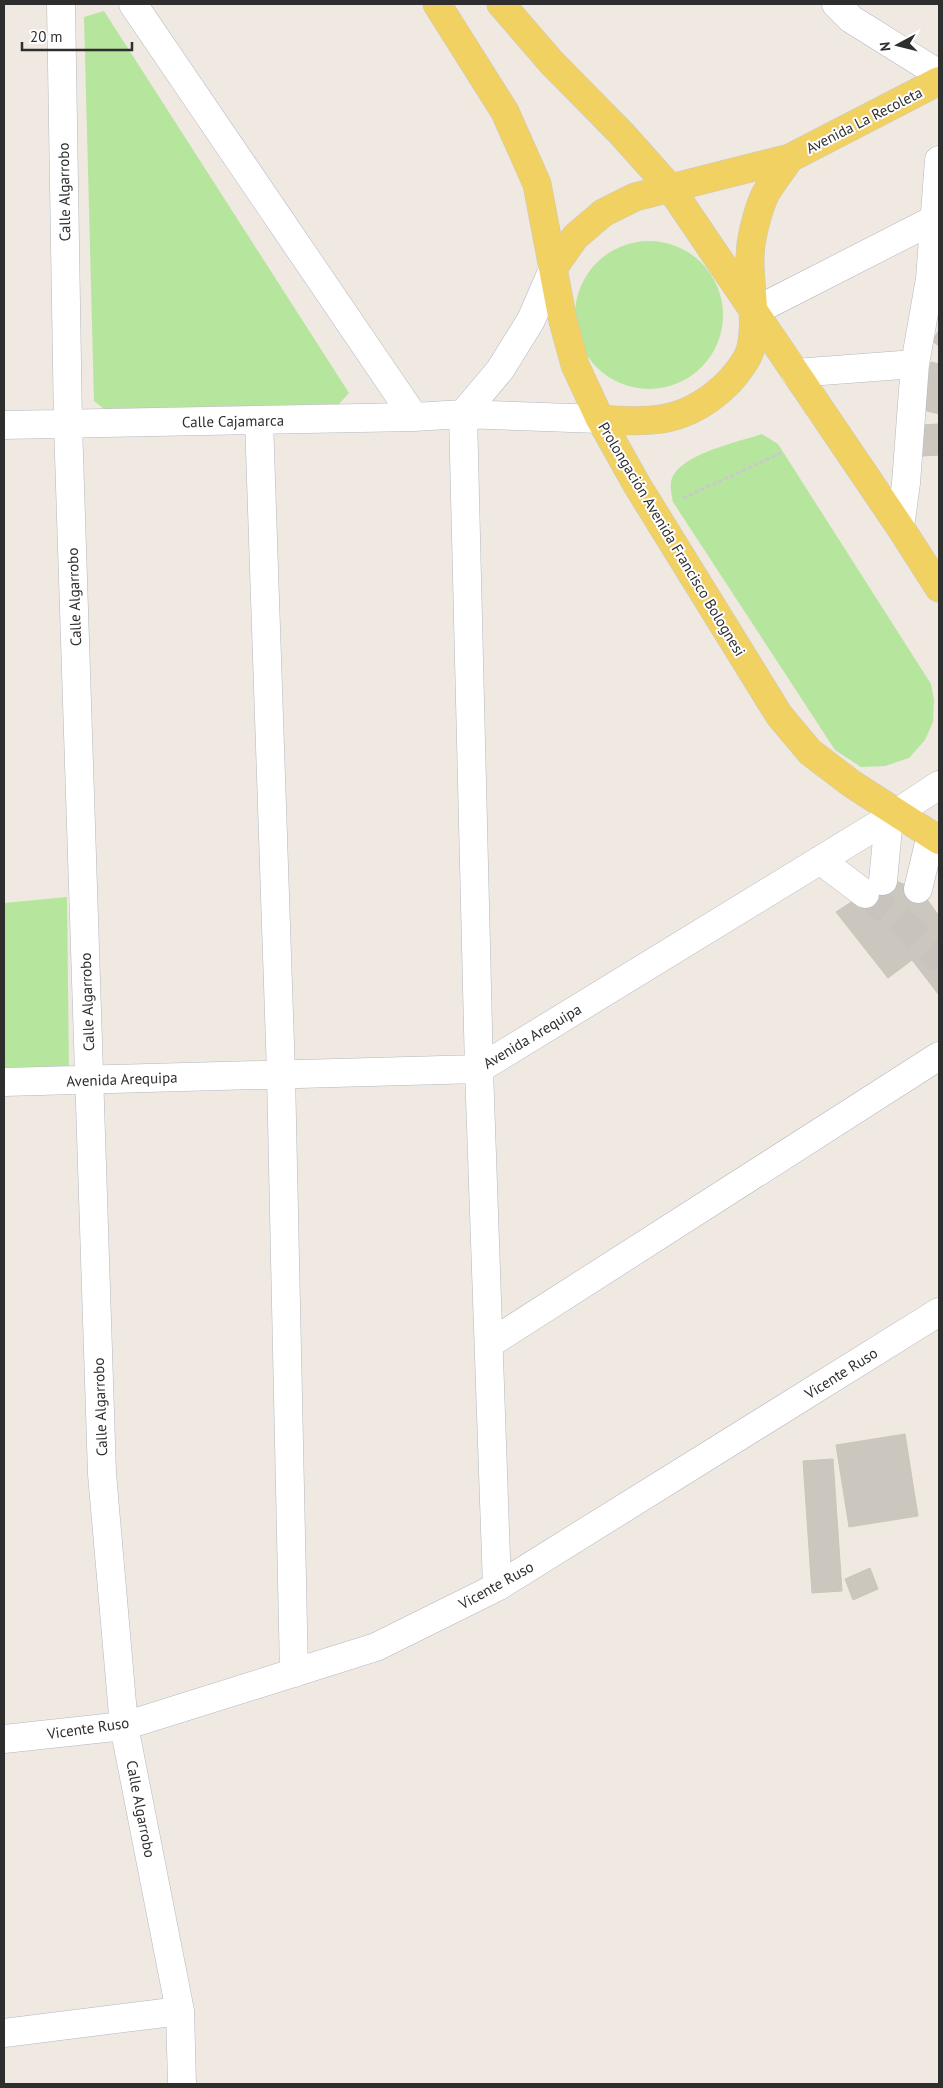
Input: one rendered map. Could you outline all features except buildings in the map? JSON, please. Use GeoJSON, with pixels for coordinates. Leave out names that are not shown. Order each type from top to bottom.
{"type":"FeatureCollection","features":[{"type":"Feature","properties":{"kind":"main road","name":"Prolongación Avenida Francisco Bolognesi"},"geometry":{"type":"LineString","coordinates":[[437,4],[505,112],[537,184],[563,321],[575,365],[600,419],[637,485],[779,714],[810,752],[893,816],[935,838]]}},
{"type":"Feature","properties":{"kind":"main road"},"geometry":{"type":"LineString","coordinates":[[501,4],[552,63],[622,134],[670,189],[900,527],[939,588]]}},
{"type":"Feature","properties":{"kind":"main road","name":"Avenida La Recoleta"},"geometry":{"type":"LineString","coordinates":[[670,189],[790,158],[939,81]]}},
{"type":"Feature","properties":{"kind":"main road","name":"Avenida La Recoleta"},"geometry":{"type":"LineString","coordinates":[[754,312],[750,277],[752,234],[766,194],[790,158]]}},
{"type":"Feature","properties":{"kind":"main road"},"geometry":{"type":"LineString","coordinates":[[554,267],[575,237],[602,213],[635,197],[670,189]]}},
{"type":"Feature","properties":{"kind":"main road","name":"Calle Cajamarca"},"geometry":{"type":"LineString","coordinates":[[600,419],[627,422],[658,421],[688,412],[714,397],[736,375],[751,348],[754,312]]}},
{"type":"Feature","properties":{"kind":"street","name":"Calle Algarrobo"},"geometry":{"type":"LineString","coordinates":[[61,4],[68,424],[102,1474],[124,1726],[180,2011],[182,2084]]}},
{"type":"Feature","properties":{"kind":"street"},"geometry":{"type":"LineString","coordinates":[[133,4],[414,417]]}},
{"type":"Feature","properties":{"kind":"street"},"geometry":{"type":"LineString","coordinates":[[836,4],[851,19],[939,74]]}},
{"type":"Feature","properties":{"kind":"street"},"geometry":{"type":"LineString","coordinates":[[900,527],[906,483],[915,364],[930,279],[937,218],[939,160]]}},
{"type":"Feature","properties":{"kind":"street"},"geometry":{"type":"LineString","coordinates":[[754,312],[937,218]]}},
{"type":"Feature","properties":{"kind":"street"},"geometry":{"type":"LineString","coordinates":[[497,1587],[479,1069],[463,414],[500,370],[531,320],[554,267]]}},
{"type":"Feature","properties":{"kind":"street"},"geometry":{"type":"LineString","coordinates":[[795,373],[915,364]]}},
{"type":"Feature","properties":{"kind":"street","name":"Calle Cajamarca"},"geometry":{"type":"LineString","coordinates":[[4,425],[414,417],[463,414],[600,419]]}},
{"type":"Feature","properties":{"kind":"street"},"geometry":{"type":"LineString","coordinates":[[259,420],[282,1074],[294,1673]]}},
{"type":"Feature","properties":{"kind":"street","name":"Avenida Arequipa"},"geometry":{"type":"LineString","coordinates":[[4,1082],[479,1069],[893,816],[939,785]]}},
{"type":"Feature","properties":{"kind":"street"},"geometry":{"type":"LineString","coordinates":[[820,860],[874,887],[893,816]]}},
{"type":"Feature","properties":{"kind":"street"},"geometry":{"type":"LineString","coordinates":[[918,889],[935,838]]}},
{"type":"Feature","properties":{"kind":"street"},"geometry":{"type":"LineString","coordinates":[[489,1344],[939,1056]]}},
{"type":"Feature","properties":{"kind":"street","name":"Vicente Ruso"},"geometry":{"type":"LineString","coordinates":[[4,1739],[124,1726],[376,1647],[497,1587],[939,1312]]}},
{"type":"Feature","properties":{"kind":"street"},"geometry":{"type":"LineString","coordinates":[[4,2033],[180,2011]]}},
{"type":"Feature","properties":{"kind":"path"},"geometry":{"type":"LineString","coordinates":[[681,498],[783,452]]}},
{"type":"Feature","properties":{"kind":"green space"},"geometry":{"type":"Polygon","coordinates":[[[104,11],[349,393],[339,404],[104,409],[94,401],[84,17],[104,11]]]}},
{"type":"Feature","properties":{"kind":"green space"},"geometry":{"type":"Polygon","coordinates":[[[649,241],[677,247],[701,263],[717,287],[723,315],[717,343],[701,367],[677,383],[649,389],[621,383],[597,367],[581,343],[575,315],[581,287],[597,263],[621,247],[649,241]]]}},
{"type":"Feature","properties":{"kind":"green space"},"geometry":{"type":"Polygon","coordinates":[[[762,434],[778,444],[931,684],[934,700],[933,722],[925,740],[909,758],[885,766],[861,767],[835,750],[673,502],[671,483],[675,473],[683,465],[709,451],[762,434]]]}},
{"type":"Feature","properties":{"kind":"green space"},"geometry":{"type":"Polygon","coordinates":[[[67,897],[69,1072],[4,1075],[4,903],[67,897]]]}},
{"type":"Feature","properties":{"kind":"tunnel"},"geometry":{"type":"LineString","coordinates":[[865,894],[908,927],[936,956],[939,955]]}}]}
